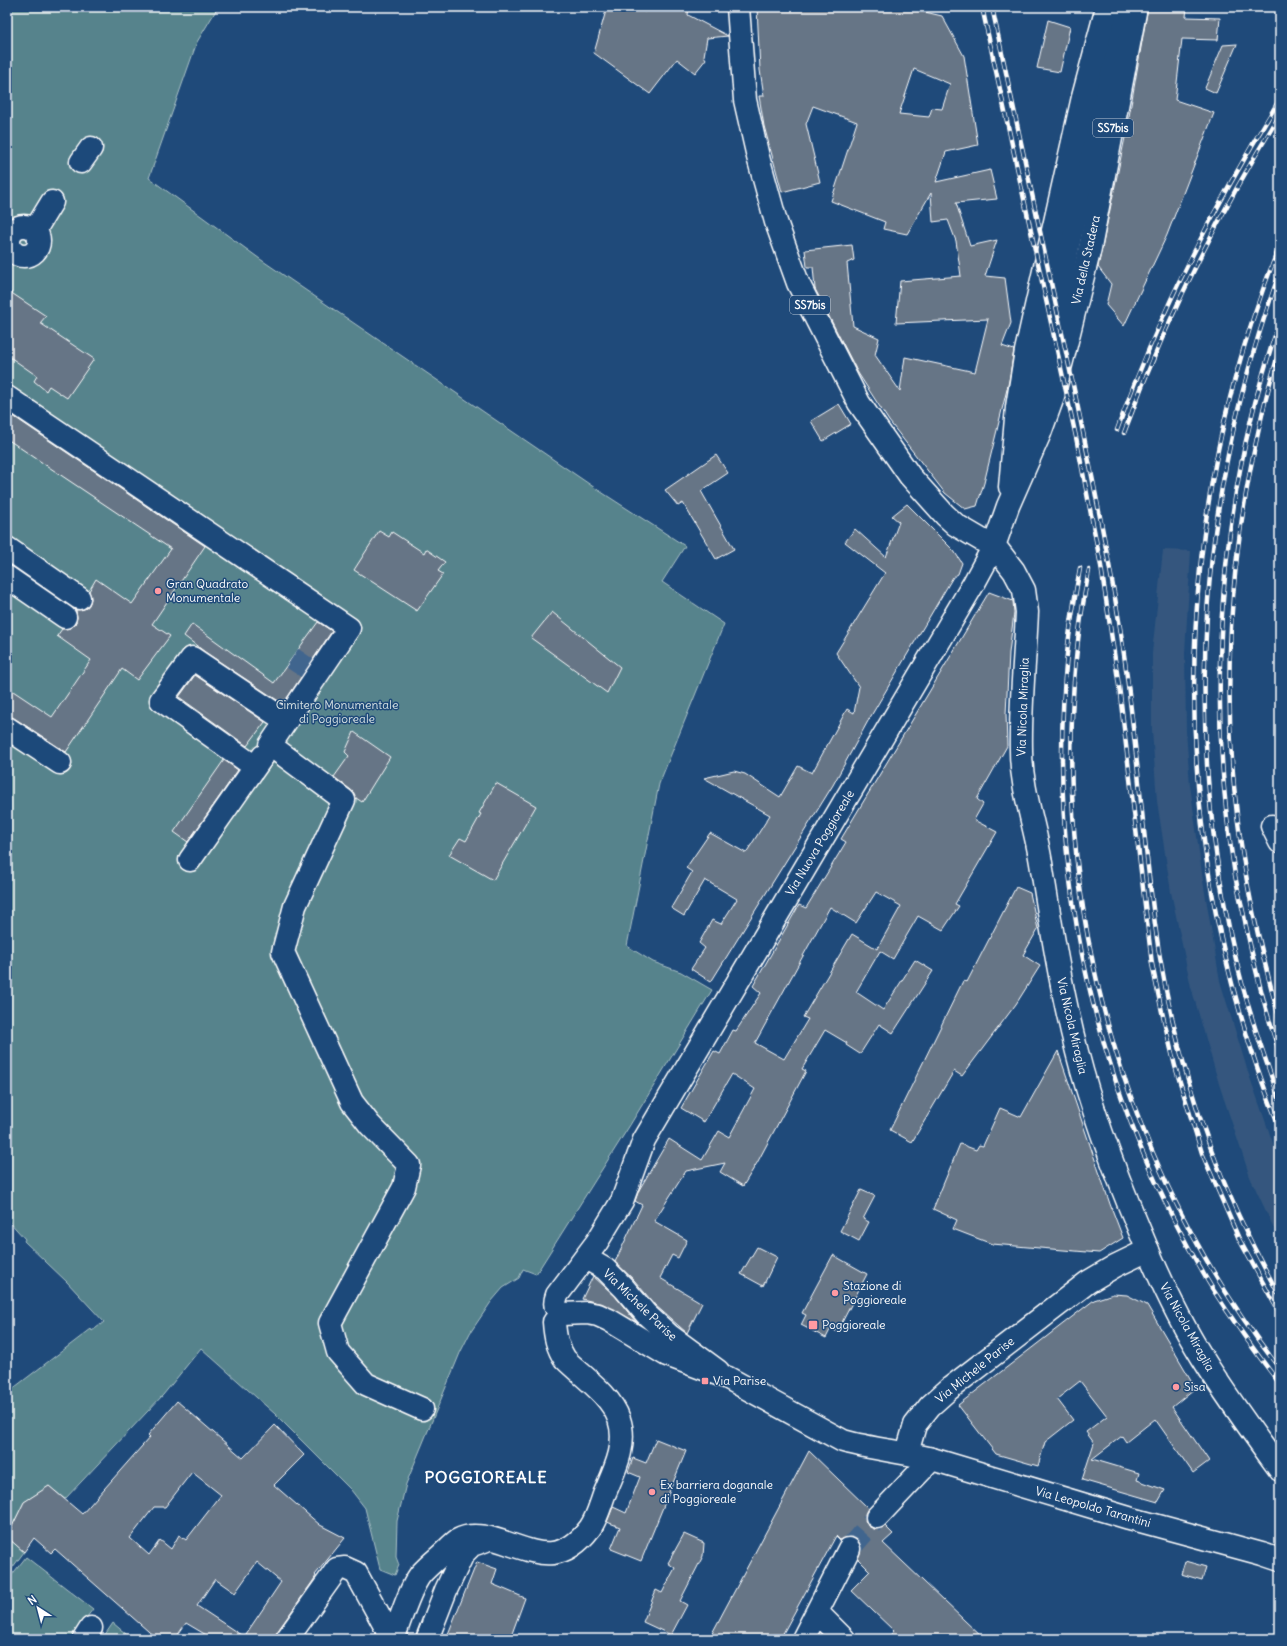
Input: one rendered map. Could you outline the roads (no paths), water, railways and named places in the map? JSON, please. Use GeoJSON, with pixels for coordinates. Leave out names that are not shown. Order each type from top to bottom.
{"type":"FeatureCollection","features":[{"type":"Feature","properties":{"kind":"main road","name":"SS7bis"},"geometry":{"type":"LineString","coordinates":[[738,7],[746,100],[758,157],[776,222],[798,283],[859,403],[910,476],[956,525],[994,546]]}},
{"type":"Feature","properties":{"kind":"main road","name":"Via della Stadera"},"geometry":{"type":"LineString","coordinates":[[994,546],[1008,506],[1040,433],[1053,397],[1090,248],[1136,7]]}},
{"type":"Feature","properties":{"kind":"main road","name":"Via della Stadera"},"geometry":{"type":"LineString","coordinates":[[1008,506],[1017,407],[1026,351],[1083,97],[1118,10]]}},
{"type":"Feature","properties":{"kind":"main road"},"geometry":{"type":"LineString","coordinates":[[35,230],[52,202]]}},
{"type":"Feature","properties":{"kind":"main road"},"geometry":{"type":"LineString","coordinates":[[24,226],[35,230],[39,240],[36,250],[30,255],[11,260],[8,240],[9,232],[24,226]]}},
{"type":"Feature","properties":{"kind":"main road"},"geometry":{"type":"LineString","coordinates":[[7,397],[349,628],[315,674],[270,745],[190,860]]}},
{"type":"Feature","properties":{"kind":"main road","name":"Via Nuova Poggioreale"},"geometry":{"type":"LineString","coordinates":[[564,1317],[567,1315],[558,1312],[555,1304],[557,1295],[597,1242],[622,1200],[644,1140],[970,590],[994,546]]}},
{"type":"Feature","properties":{"kind":"main road","name":"Via Nicola Miraglia"},"geometry":{"type":"LineString","coordinates":[[994,546],[1014,571],[1024,590],[1026,600],[1027,612],[1021,750],[1022,775],[1040,858],[1062,987],[1077,1054],[1088,1092],[1125,1196],[1178,1314],[1202,1357],[1239,1414],[1280,1470]]}},
{"type":"Feature","properties":{"kind":"main road"},"geometry":{"type":"LineString","coordinates":[[7,548],[79,598]]}},
{"type":"Feature","properties":{"kind":"main road"},"geometry":{"type":"LineString","coordinates":[[7,577],[65,617]]}},
{"type":"Feature","properties":{"kind":"main road"},"geometry":{"type":"LineString","coordinates":[[255,767],[161,700],[192,658],[286,721]]}},
{"type":"Feature","properties":{"kind":"main road"},"geometry":{"type":"LineString","coordinates":[[7,728],[60,763]]}},
{"type":"Feature","properties":{"kind":"main road"},"geometry":{"type":"LineString","coordinates":[[270,745],[344,800],[295,906],[283,952],[352,1102],[370,1125],[409,1164],[404,1187],[330,1323],[338,1352],[366,1384],[422,1409]]}},
{"type":"Feature","properties":{"kind":"main road","name":"Via Michele Parise"},"geometry":{"type":"LineString","coordinates":[[590,1261],[605,1269],[624,1288],[646,1314],[669,1335],[728,1378],[843,1441],[907,1453],[915,1425],[930,1406],[949,1389],[1088,1282],[1148,1250]]}},
{"type":"Feature","properties":{"kind":"main road","name":"Via Michele Parise"},"geometry":{"type":"LineString","coordinates":[[564,1317],[593,1314],[609,1320],[667,1355],[728,1378]]}},
{"type":"Feature","properties":{"kind":"main road"},"geometry":{"type":"LineString","coordinates":[[393,1639],[416,1580],[458,1541],[464,1538],[476,1537],[543,1553],[553,1553],[574,1545],[590,1528],[596,1517],[619,1455],[622,1433],[615,1410],[608,1400],[568,1363],[559,1352],[556,1343],[564,1317]]}},
{"type":"Feature","properties":{"kind":"main road","name":"Via Leopoldo Tarantini"},"geometry":{"type":"LineString","coordinates":[[907,1453],[932,1459],[1129,1518],[1274,1554]]}},
{"type":"Feature","properties":{"kind":"main road"},"geometry":{"type":"LineString","coordinates":[[877,1517],[932,1459]]}},
{"type":"Feature","properties":{"kind":"main road"},"geometry":{"type":"LineString","coordinates":[[427,1639],[441,1603],[459,1562],[466,1550],[475,1543],[481,1541],[501,1542]]}},
{"type":"Feature","properties":{"kind":"main road"},"geometry":{"type":"LineString","coordinates":[[803,1639],[849,1549]]}},
{"type":"Feature","properties":{"kind":"main road"},"geometry":{"type":"LineString","coordinates":[[286,1639],[337,1569],[345,1568],[356,1573],[393,1639]]}},
{"type":"Feature","properties":{"kind":"main road"},"geometry":{"type":"LineString","coordinates":[[412,1592],[416,1587],[423,1583],[428,1582],[434,1584],[441,1595],[441,1603]]}},
{"type":"Feature","properties":{"kind":"main road"},"geometry":{"type":"LineString","coordinates":[[817,1612],[844,1639]]}},
{"type":"Feature","properties":{"kind":"tunnel"},"geometry":{"type":"LineString","coordinates":[[292,658],[313,672]]}},
{"type":"Feature","properties":{"kind":"tunnel"},"geometry":{"type":"LineString","coordinates":[[849,1549],[877,1517]]}},
{"type":"Feature","properties":{"kind":"tram line"},"geometry":{"type":"LineString","coordinates":[[415,1639],[422,1621]]}},
{"type":"Feature","properties":{"kind":"railway"},"geometry":{"type":"LineString","coordinates":[[982,7],[1076,437],[1101,566],[1119,686],[1152,964],[1162,1012],[1175,1066],[1202,1153],[1239,1239],[1280,1314]]}},
{"type":"Feature","properties":{"kind":"railway"},"geometry":{"type":"LineString","coordinates":[[992,7],[1083,433],[1119,621],[1130,703],[1153,911],[1167,997],[1190,1086],[1220,1172],[1258,1256],[1280,1296]]}},
{"type":"Feature","properties":{"kind":"railway"},"geometry":{"type":"LineString","coordinates":[[1117,430],[1133,386],[1151,344],[1190,260],[1233,179],[1280,99]]}},
{"type":"Feature","properties":{"kind":"railway"},"geometry":{"type":"LineString","coordinates":[[1124,433],[1157,351],[1194,270],[1235,192],[1280,115]]}},
{"type":"Feature","properties":{"kind":"railway"},"geometry":{"type":"LineString","coordinates":[[1280,245],[1247,338],[1222,433],[1205,530],[1196,628],[1195,726],[1202,824],[1217,921],[1245,1030],[1254,1059],[1280,1128]]}},
{"type":"Feature","properties":{"kind":"railway"},"geometry":{"type":"LineString","coordinates":[[1280,272],[1253,355],[1231,439],[1216,524],[1207,610],[1205,696],[1208,782],[1218,869],[1244,992],[1280,1101]]}},
{"type":"Feature","properties":{"kind":"railway"},"geometry":{"type":"LineString","coordinates":[[1280,321],[1259,387],[1243,455],[1231,525],[1223,595],[1220,666],[1221,736],[1226,806],[1235,875],[1261,990],[1280,1053]]}},
{"type":"Feature","properties":{"kind":"railway"},"geometry":{"type":"LineString","coordinates":[[1280,350],[1260,423],[1242,517],[1236,567],[1230,670],[1230,722],[1238,824],[1253,912],[1280,1021]]}},
{"type":"Feature","properties":{"kind":"railway"},"geometry":{"type":"LineString","coordinates":[[1080,568],[1067,654],[1062,737],[1064,819],[1073,901],[1088,983],[1110,1062],[1138,1140],[1172,1216],[1212,1288],[1228,1313],[1280,1384]]}},
{"type":"Feature","properties":{"kind":"railway"},"geometry":{"type":"LineString","coordinates":[[1089,570],[1075,675],[1072,780],[1080,886],[1099,990],[1129,1091],[1169,1189],[1220,1282],[1280,1369]]}},
{"type":"Feature","properties":{"kind":"place","name":"Gran Quadrato Monumentale"},"geometry":{"type":"Point","coordinates":[158,591]}},
{"type":"Feature","properties":{"kind":"place","name":"Stazione di Poggioreale"},"geometry":{"type":"Point","coordinates":[835,1293]}},
{"type":"Feature","properties":{"kind":"place","name":"Poggioreale"},"geometry":{"type":"Point","coordinates":[813,1325]}},
{"type":"Feature","properties":{"kind":"place","name":"Via Parise"},"geometry":{"type":"Point","coordinates":[705,1381]}},
{"type":"Feature","properties":{"kind":"place","name":"Sisa"},"geometry":{"type":"Point","coordinates":[1176,1387]}},
{"type":"Feature","properties":{"kind":"place","name":"Ex barriera doganale di Poggioreale"},"geometry":{"type":"Point","coordinates":[652,1492]}},
{"type":"Feature","properties":{"kind":"district","name":"POGGIOREALE"},"geometry":{"type":"Point","coordinates":[486,1477]}},
{"type":"Feature","properties":{"kind":"park label","name":"Cimitero Monumentale di Poggioreale"},"geometry":{"type":"Point","coordinates":[337,712]}}]}
